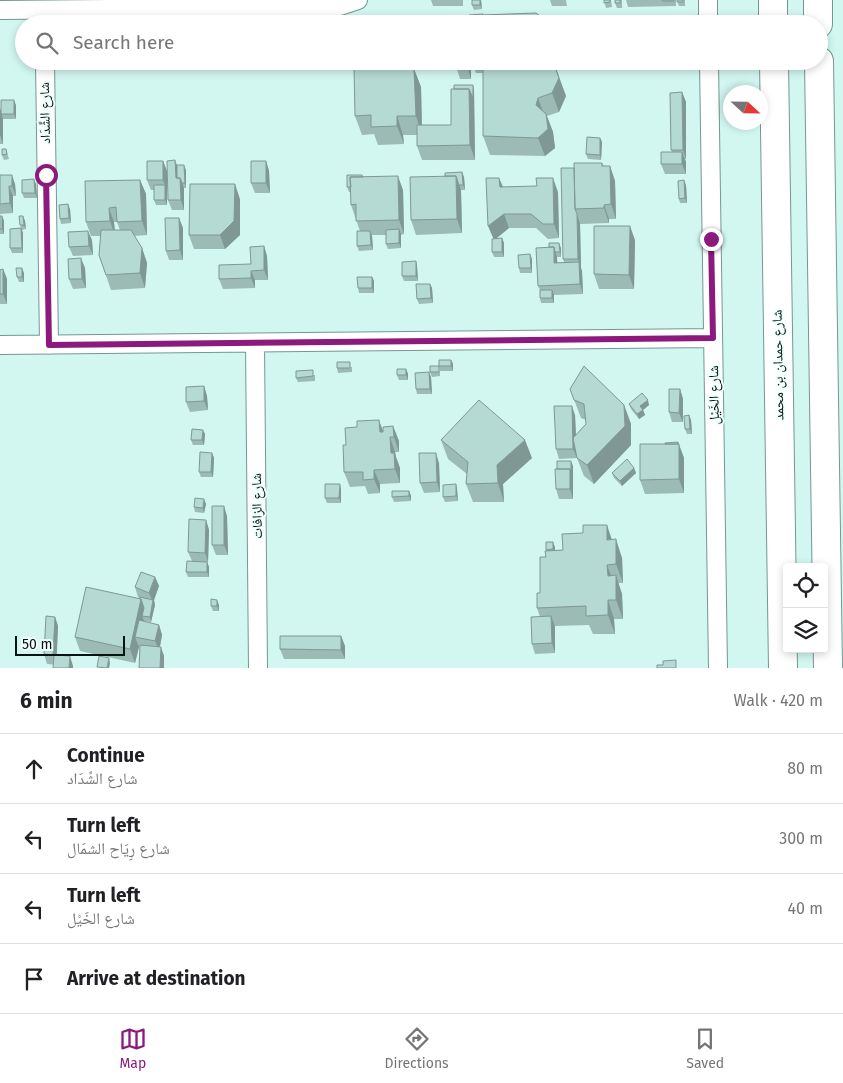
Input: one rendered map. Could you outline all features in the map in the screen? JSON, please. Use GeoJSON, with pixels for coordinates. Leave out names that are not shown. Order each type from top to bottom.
{"type":"FeatureCollection","features":[{"type":"Feature","properties":{"kind":"main road"},"geometry":{"type":"LineString","coordinates":[[773,0],[774,15]]}},
{"type":"Feature","properties":{"kind":"main road"},"geometry":{"type":"LineString","coordinates":[[818,0],[818,15]]}},
{"type":"Feature","properties":{"kind":"main road","name":"شارع حمدان بن محمد"},"geometry":{"type":"LineString","coordinates":[[774,70],[783,668]]}},
{"type":"Feature","properties":{"kind":"main road"},"geometry":{"type":"LineString","coordinates":[[819,70],[828,668]]}},
{"type":"Feature","properties":{"kind":"street"},"geometry":{"type":"LineString","coordinates":[[100,15],[325,7],[340,6],[358,0]]}},
{"type":"Feature","properties":{"kind":"street"},"geometry":{"type":"LineString","coordinates":[[708,0],[708,15]]}},
{"type":"Feature","properties":{"kind":"street"},"geometry":{"type":"LineString","coordinates":[[0,10],[31,15]]}},
{"type":"Feature","properties":{"kind":"street","name":"شارع الشِّدَاد"},"geometry":{"type":"LineString","coordinates":[[45,70],[49,345]]}},
{"type":"Feature","properties":{"kind":"street","name":"شارع الخَيْل"},"geometry":{"type":"LineString","coordinates":[[709,70],[718,668]]}},
{"type":"Feature","properties":{"kind":"street"},"geometry":{"type":"LineString","coordinates":[[0,345],[255,344],[713,338]]}},
{"type":"Feature","properties":{"kind":"street","name":"شارع الزافات"},"geometry":{"type":"LineString","coordinates":[[255,344],[258,668]]}},
{"type":"Feature","properties":{"kind":"building"},"geometry":{"type":"Polygon","coordinates":[[[472,0],[480,0],[480,5],[472,5],[472,0]]]}},
{"type":"Feature","properties":{"kind":"building"},"geometry":{"type":"Polygon","coordinates":[[[536,13],[538,15],[483,15],[536,13]]]}},
{"type":"Feature","properties":{"kind":"building"},"geometry":{"type":"Polygon","coordinates":[[[354,70],[414,70],[416,116],[397,116],[397,126],[371,127],[371,115],[355,116],[354,70]]]}},
{"type":"Feature","properties":{"kind":"building"},"geometry":{"type":"Polygon","coordinates":[[[483,70],[556,70],[559,78],[552,93],[538,98],[536,105],[546,114],[548,129],[538,138],[483,136],[483,70]]]}},
{"type":"Feature","properties":{"kind":"building"},"geometry":{"type":"Polygon","coordinates":[[[454,85],[473,85],[473,98],[469,89],[454,89],[454,85]]]}},
{"type":"Feature","properties":{"kind":"building"},"geometry":{"type":"Polygon","coordinates":[[[451,89],[469,89],[470,145],[417,146],[417,125],[451,125],[451,89]]]}},
{"type":"Feature","properties":{"kind":"building"},"geometry":{"type":"Polygon","coordinates":[[[682,92],[683,150],[671,150],[670,93],[682,92]]]}},
{"type":"Feature","properties":{"kind":"building"},"geometry":{"type":"Polygon","coordinates":[[[1,100],[14,100],[14,114],[1,114],[1,100]]]}},
{"type":"Feature","properties":{"kind":"building"},"geometry":{"type":"Polygon","coordinates":[[[587,137],[600,138],[600,155],[586,154],[587,137]]]}},
{"type":"Feature","properties":{"kind":"building"},"geometry":{"type":"Polygon","coordinates":[[[2,149],[6,149],[7,154],[2,155],[2,149]]]}},
{"type":"Feature","properties":{"kind":"building"},"geometry":{"type":"Polygon","coordinates":[[[661,152],[682,152],[682,164],[661,164],[661,152]]]}},
{"type":"Feature","properties":{"kind":"building"},"geometry":{"type":"Polygon","coordinates":[[[175,160],[176,178],[180,178],[181,200],[168,200],[167,161],[175,160]]]}},
{"type":"Feature","properties":{"kind":"building"},"geometry":{"type":"Polygon","coordinates":[[[147,161],[163,161],[163,180],[147,180],[147,161]]]}},
{"type":"Feature","properties":{"kind":"building"},"geometry":{"type":"Polygon","coordinates":[[[251,161],[266,161],[266,183],[251,183],[251,161]]]}},
{"type":"Feature","properties":{"kind":"building"},"geometry":{"type":"Polygon","coordinates":[[[574,163],[602,163],[602,166],[610,166],[611,204],[604,205],[604,208],[575,209],[574,163]]]}},
{"type":"Feature","properties":{"kind":"building"},"geometry":{"type":"Polygon","coordinates":[[[177,165],[184,165],[185,183],[182,183],[180,178],[177,178],[177,165]]]}},
{"type":"Feature","properties":{"kind":"building"},"geometry":{"type":"Polygon","coordinates":[[[561,168],[574,168],[578,259],[563,259],[561,168]]]}},
{"type":"Feature","properties":{"kind":"building"},"geometry":{"type":"Polygon","coordinates":[[[462,172],[463,185],[459,185],[456,176],[445,176],[445,173],[462,172]]]}},
{"type":"Feature","properties":{"kind":"building"},"geometry":{"type":"Polygon","coordinates":[[[0,175],[12,175],[12,186],[9,186],[10,203],[0,204],[0,175]]]}},
{"type":"Feature","properties":{"kind":"building"},"geometry":{"type":"Polygon","coordinates":[[[347,175],[362,175],[363,177],[350,177],[351,187],[347,187],[347,175]]]}},
{"type":"Feature","properties":{"kind":"building"},"geometry":{"type":"Polygon","coordinates":[[[398,176],[399,220],[356,221],[356,204],[351,205],[350,177],[398,176]]]}},
{"type":"Feature","properties":{"kind":"building"},"geometry":{"type":"Polygon","coordinates":[[[456,176],[457,219],[411,220],[410,177],[456,176]]]}},
{"type":"Feature","properties":{"kind":"building"},"geometry":{"type":"Polygon","coordinates":[[[486,178],[499,178],[500,187],[537,186],[536,178],[553,178],[554,224],[543,224],[531,214],[504,214],[488,226],[486,178]]]}},
{"type":"Feature","properties":{"kind":"building"},"geometry":{"type":"Polygon","coordinates":[[[34,179],[35,193],[22,193],[22,180],[34,179]]]}},
{"type":"Feature","properties":{"kind":"building"},"geometry":{"type":"Polygon","coordinates":[[[140,180],[142,221],[117,222],[116,207],[109,208],[110,221],[86,222],[85,181],[140,180]]]}},
{"type":"Feature","properties":{"kind":"building"},"geometry":{"type":"Polygon","coordinates":[[[684,180],[685,198],[679,199],[678,181],[684,180]]]}},
{"type":"Feature","properties":{"kind":"building"},"geometry":{"type":"Polygon","coordinates":[[[190,184],[235,184],[234,221],[220,235],[189,235],[190,184]]]}},
{"type":"Feature","properties":{"kind":"building"},"geometry":{"type":"Polygon","coordinates":[[[154,185],[165,185],[165,200],[154,200],[154,185]]]}},
{"type":"Feature","properties":{"kind":"building"},"geometry":{"type":"Polygon","coordinates":[[[68,204],[69,218],[60,219],[59,205],[68,204]]]}},
{"type":"Feature","properties":{"kind":"building"},"geometry":{"type":"Polygon","coordinates":[[[0,216],[2,216],[2,229],[0,229],[0,216]]]}},
{"type":"Feature","properties":{"kind":"building"},"geometry":{"type":"Polygon","coordinates":[[[19,216],[23,216],[24,225],[20,225],[19,216]]]}},
{"type":"Feature","properties":{"kind":"building"},"geometry":{"type":"Polygon","coordinates":[[[165,218],[179,218],[180,250],[166,251],[165,218]]]}},
{"type":"Feature","properties":{"kind":"building"},"geometry":{"type":"Polygon","coordinates":[[[594,226],[630,226],[629,275],[594,274],[594,226]]]}},
{"type":"Feature","properties":{"kind":"building"},"geometry":{"type":"Polygon","coordinates":[[[21,228],[22,248],[10,248],[10,229],[21,228]]]}},
{"type":"Feature","properties":{"kind":"building"},"geometry":{"type":"Polygon","coordinates":[[[399,229],[399,243],[386,244],[386,230],[399,229]]]}},
{"type":"Feature","properties":{"kind":"building"},"geometry":{"type":"Polygon","coordinates":[[[101,230],[131,230],[142,248],[140,273],[106,275],[99,255],[101,230]]]}},
{"type":"Feature","properties":{"kind":"building"},"geometry":{"type":"Polygon","coordinates":[[[88,231],[89,246],[69,247],[68,232],[88,231]]]}},
{"type":"Feature","properties":{"kind":"building"},"geometry":{"type":"Polygon","coordinates":[[[357,231],[370,231],[371,245],[357,246],[357,231]]]}},
{"type":"Feature","properties":{"kind":"building"},"geometry":{"type":"Polygon","coordinates":[[[502,238],[502,252],[492,252],[492,239],[502,238]]]}},
{"type":"Feature","properties":{"kind":"building"},"geometry":{"type":"Polygon","coordinates":[[[549,243],[559,243],[560,252],[555,252],[554,247],[549,247],[549,243]]]}},
{"type":"Feature","properties":{"kind":"building"},"geometry":{"type":"Polygon","coordinates":[[[264,246],[264,270],[251,271],[251,278],[219,279],[219,265],[251,264],[250,247],[264,246]]]}},
{"type":"Feature","properties":{"kind":"building"},"geometry":{"type":"Polygon","coordinates":[[[554,247],[554,263],[579,262],[580,284],[538,286],[536,248],[554,247]]]}},
{"type":"Feature","properties":{"kind":"building"},"geometry":{"type":"Polygon","coordinates":[[[530,254],[531,268],[519,268],[518,255],[530,254]]]}},
{"type":"Feature","properties":{"kind":"building"},"geometry":{"type":"Polygon","coordinates":[[[81,258],[82,279],[69,279],[68,259],[81,258]]]}},
{"type":"Feature","properties":{"kind":"building"},"geometry":{"type":"Polygon","coordinates":[[[416,261],[416,276],[402,276],[402,262],[416,261]]]}},
{"type":"Feature","properties":{"kind":"building"},"geometry":{"type":"Polygon","coordinates":[[[16,268],[22,268],[22,277],[17,277],[16,268]]]}},
{"type":"Feature","properties":{"kind":"building"},"geometry":{"type":"Polygon","coordinates":[[[3,269],[3,294],[0,294],[0,270],[3,269]]]}},
{"type":"Feature","properties":{"kind":"building"},"geometry":{"type":"Polygon","coordinates":[[[357,277],[372,277],[372,288],[358,288],[357,277]]]}},
{"type":"Feature","properties":{"kind":"building"},"geometry":{"type":"Polygon","coordinates":[[[416,284],[430,284],[431,298],[417,299],[416,284]]]}},
{"type":"Feature","properties":{"kind":"building"},"geometry":{"type":"Polygon","coordinates":[[[540,290],[552,290],[552,298],[540,298],[540,290]]]}},
{"type":"Feature","properties":{"kind":"building"},"geometry":{"type":"Polygon","coordinates":[[[439,360],[451,360],[451,366],[439,366],[439,360]]]}},
{"type":"Feature","properties":{"kind":"building"},"geometry":{"type":"Polygon","coordinates":[[[337,362],[350,362],[350,368],[337,368],[337,362]]]}},
{"type":"Feature","properties":{"kind":"building"},"geometry":{"type":"Polygon","coordinates":[[[430,366],[439,366],[439,372],[430,372],[430,366]]]}},
{"type":"Feature","properties":{"kind":"building"},"geometry":{"type":"Polygon","coordinates":[[[584,366],[624,405],[625,426],[587,465],[577,458],[573,438],[586,424],[584,404],[574,400],[570,389],[584,366]]]}},
{"type":"Feature","properties":{"kind":"building"},"geometry":{"type":"Polygon","coordinates":[[[397,369],[406,369],[406,375],[397,375],[397,369]]]}},
{"type":"Feature","properties":{"kind":"building"},"geometry":{"type":"Polygon","coordinates":[[[313,370],[313,376],[296,378],[296,371],[313,370]]]}},
{"type":"Feature","properties":{"kind":"building"},"geometry":{"type":"Polygon","coordinates":[[[429,372],[430,389],[416,389],[415,373],[429,372]]]}},
{"type":"Feature","properties":{"kind":"building"},"geometry":{"type":"Polygon","coordinates":[[[204,386],[204,401],[186,402],[186,387],[204,386]]]}},
{"type":"Feature","properties":{"kind":"building"},"geometry":{"type":"Polygon","coordinates":[[[669,389],[680,389],[679,413],[669,412],[669,389]]]}},
{"type":"Feature","properties":{"kind":"building"},"geometry":{"type":"Polygon","coordinates":[[[642,393],[648,400],[640,406],[643,410],[637,414],[629,404],[642,393]]]}},
{"type":"Feature","properties":{"kind":"building"},"geometry":{"type":"Polygon","coordinates":[[[479,400],[525,440],[497,465],[498,483],[466,484],[468,462],[441,440],[479,400]]]}},
{"type":"Feature","properties":{"kind":"building"},"geometry":{"type":"Polygon","coordinates":[[[554,406],[572,406],[573,449],[556,449],[554,406]]]}},
{"type":"Feature","properties":{"kind":"building"},"geometry":{"type":"Polygon","coordinates":[[[689,415],[690,429],[685,429],[684,416],[689,415]]]}},
{"type":"Feature","properties":{"kind":"building"},"geometry":{"type":"Polygon","coordinates":[[[379,420],[380,432],[383,432],[383,427],[393,426],[394,437],[390,437],[395,469],[374,470],[374,479],[363,480],[363,472],[344,472],[343,445],[346,445],[345,428],[357,427],[357,421],[379,420]]]}},
{"type":"Feature","properties":{"kind":"building"},"geometry":{"type":"Polygon","coordinates":[[[192,429],[203,430],[202,440],[191,440],[192,429]]]}},
{"type":"Feature","properties":{"kind":"building"},"geometry":{"type":"Polygon","coordinates":[[[678,442],[678,444],[665,444],[665,443],[678,442]]]}},
{"type":"Feature","properties":{"kind":"building"},"geometry":{"type":"Polygon","coordinates":[[[640,444],[679,444],[679,479],[640,480],[640,444]]]}},
{"type":"Feature","properties":{"kind":"building"},"geometry":{"type":"Polygon","coordinates":[[[200,452],[212,453],[211,472],[199,472],[200,452]]]}},
{"type":"Feature","properties":{"kind":"building"},"geometry":{"type":"Polygon","coordinates":[[[419,453],[436,453],[437,482],[420,483],[419,453]]]}},
{"type":"Feature","properties":{"kind":"building"},"geometry":{"type":"Polygon","coordinates":[[[627,459],[634,468],[620,481],[612,473],[627,459]]]}},
{"type":"Feature","properties":{"kind":"building"},"geometry":{"type":"Polygon","coordinates":[[[557,461],[571,461],[571,474],[570,469],[557,469],[557,461]]]}},
{"type":"Feature","properties":{"kind":"building"},"geometry":{"type":"Polygon","coordinates":[[[555,469],[570,469],[570,489],[556,489],[555,469]]]}},
{"type":"Feature","properties":{"kind":"building"},"geometry":{"type":"Polygon","coordinates":[[[325,484],[340,484],[339,498],[325,498],[325,484]]]}},
{"type":"Feature","properties":{"kind":"building"},"geometry":{"type":"Polygon","coordinates":[[[456,484],[456,496],[443,497],[443,485],[456,484]]]}},
{"type":"Feature","properties":{"kind":"building"},"geometry":{"type":"Polygon","coordinates":[[[392,491],[409,491],[409,496],[392,497],[392,491]]]}},
{"type":"Feature","properties":{"kind":"building"},"geometry":{"type":"Polygon","coordinates":[[[195,498],[204,499],[203,508],[194,507],[195,498]]]}},
{"type":"Feature","properties":{"kind":"building"},"geometry":{"type":"Polygon","coordinates":[[[212,506],[224,506],[224,545],[212,545],[212,506]]]}},
{"type":"Feature","properties":{"kind":"building"},"geometry":{"type":"Polygon","coordinates":[[[189,519],[206,520],[205,553],[188,552],[189,519]]]}},
{"type":"Feature","properties":{"kind":"building"},"geometry":{"type":"Polygon","coordinates":[[[583,525],[607,525],[607,540],[616,539],[616,564],[607,565],[608,576],[616,575],[616,600],[608,600],[608,615],[586,616],[586,606],[537,608],[537,593],[540,593],[540,557],[546,557],[545,551],[563,550],[562,534],[583,533],[583,525]]]}},
{"type":"Feature","properties":{"kind":"building"},"geometry":{"type":"Polygon","coordinates":[[[546,542],[553,542],[553,549],[546,550],[546,542]]]}},
{"type":"Feature","properties":{"kind":"building"},"geometry":{"type":"Polygon","coordinates":[[[187,561],[207,562],[207,572],[186,572],[187,561]]]}},
{"type":"Feature","properties":{"kind":"building"},"geometry":{"type":"Polygon","coordinates":[[[141,572],[155,577],[149,593],[135,587],[141,572]]]}},
{"type":"Feature","properties":{"kind":"building"},"geometry":{"type":"Polygon","coordinates":[[[86,587],[141,599],[130,649],[75,637],[86,587]]]}},
{"type":"Feature","properties":{"kind":"building"},"geometry":{"type":"Polygon","coordinates":[[[140,597],[153,600],[150,617],[142,616],[144,608],[140,597]]]}},
{"type":"Feature","properties":{"kind":"building"},"geometry":{"type":"Polygon","coordinates":[[[211,599],[217,600],[217,606],[211,606],[211,599]]]}},
{"type":"Feature","properties":{"kind":"building"},"geometry":{"type":"Polygon","coordinates":[[[46,616],[55,617],[53,655],[44,654],[46,616]]]}},
{"type":"Feature","properties":{"kind":"building"},"geometry":{"type":"Polygon","coordinates":[[[551,616],[552,643],[532,644],[531,617],[551,616]]]}},
{"type":"Feature","properties":{"kind":"building"},"geometry":{"type":"Polygon","coordinates":[[[139,620],[159,625],[155,641],[135,637],[139,620]]]}},
{"type":"Feature","properties":{"kind":"building"},"geometry":{"type":"Polygon","coordinates":[[[280,636],[341,636],[341,650],[280,649],[280,636]]]}},
{"type":"Feature","properties":{"kind":"building"},"geometry":{"type":"Polygon","coordinates":[[[140,645],[161,647],[160,668],[139,668],[140,645]]]}},
{"type":"Feature","properties":{"kind":"building"},"geometry":{"type":"Polygon","coordinates":[[[54,655],[70,656],[69,668],[53,668],[54,655]]]}},
{"type":"Feature","properties":{"kind":"building"},"geometry":{"type":"Polygon","coordinates":[[[99,656],[109,658],[107,668],[97,667],[99,656]]]}},
{"type":"Feature","properties":{"kind":"building"},"geometry":{"type":"Polygon","coordinates":[[[676,660],[676,668],[657,668],[657,665],[663,665],[663,661],[676,660]]]}},
{"type":"Feature","properties":{"kind":"route"},"geometry":{"type":"LineString","coordinates":[[46,175],[49,345],[713,338],[711,239]]}}]}
